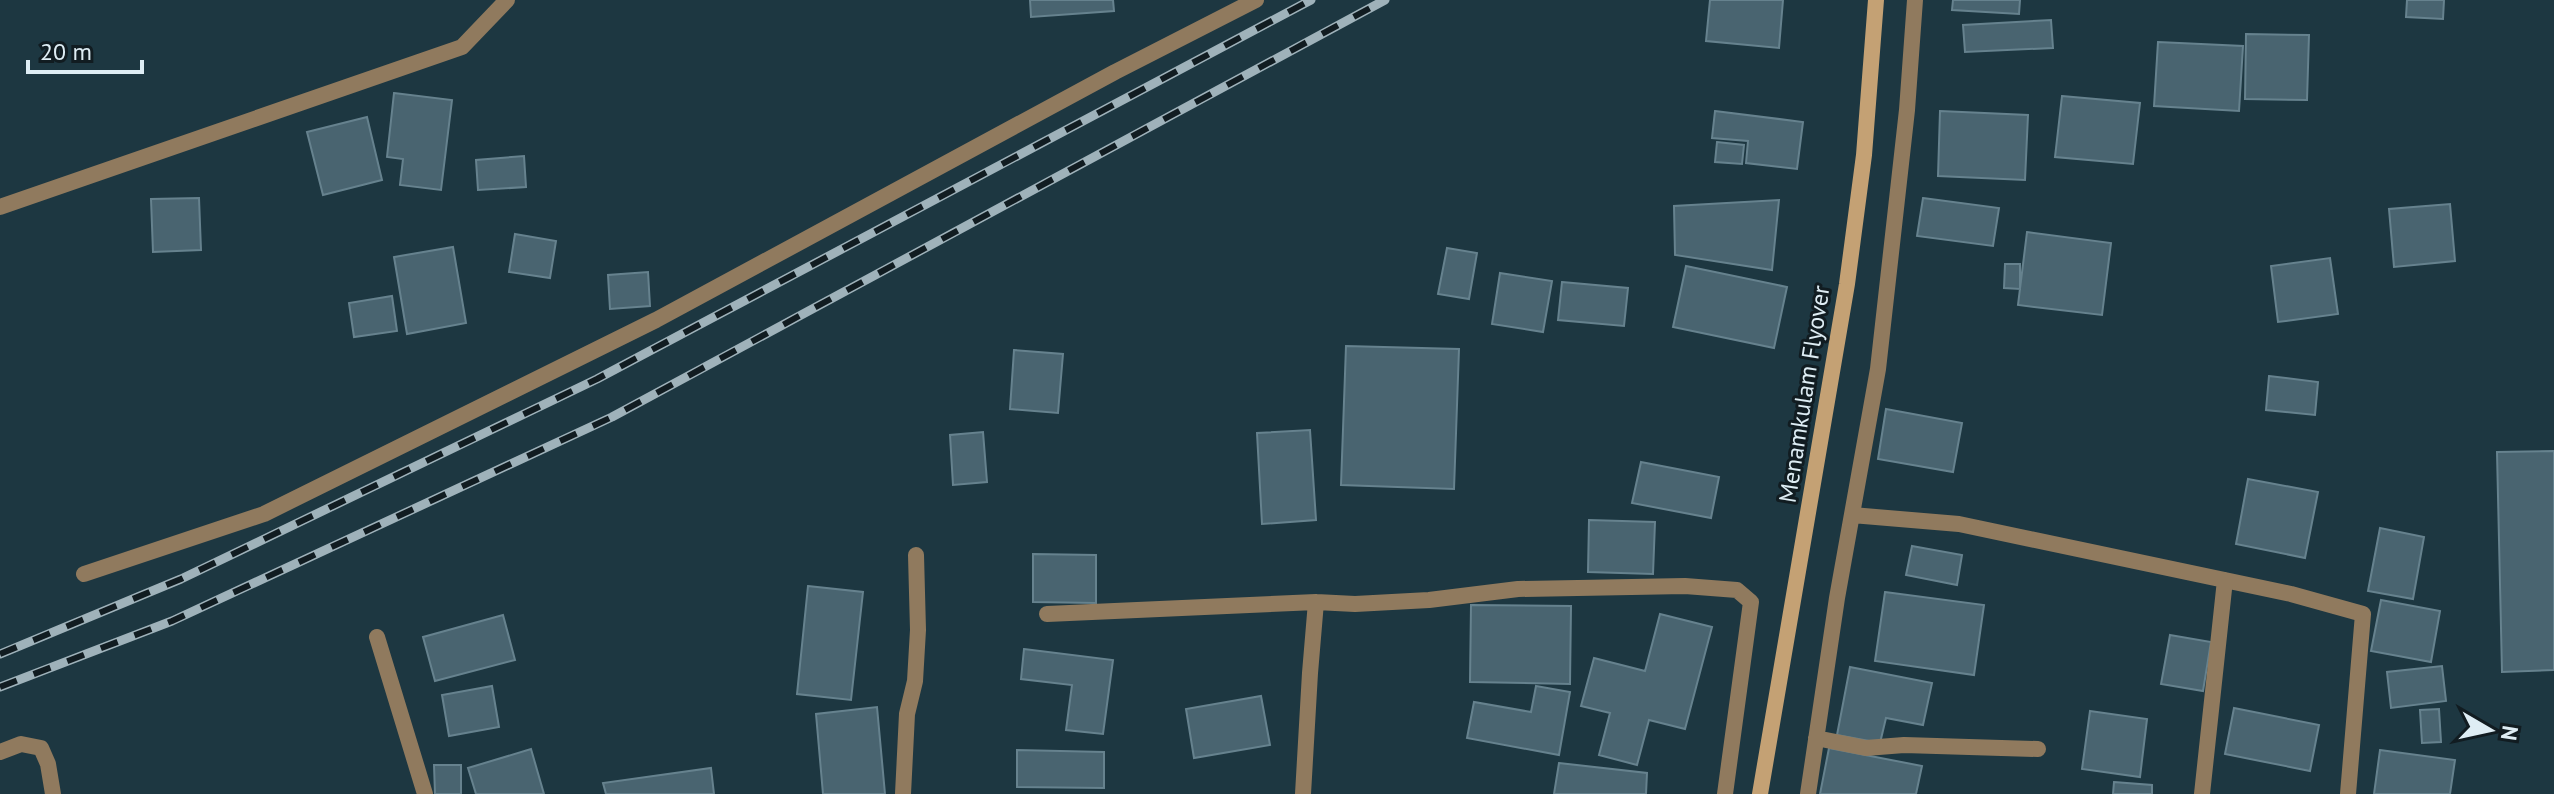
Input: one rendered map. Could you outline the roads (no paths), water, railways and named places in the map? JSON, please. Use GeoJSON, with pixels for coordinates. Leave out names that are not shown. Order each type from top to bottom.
{"type":"FeatureCollection","features":[{"type":"Feature","properties":{"kind":"main road","name":"Menamkulam Flyover"},"geometry":{"type":"LineString","coordinates":[[1760,794],[1847,284],[1860,183],[1876,0]]}},
{"type":"Feature","properties":{"kind":"street"},"geometry":{"type":"LineString","coordinates":[[0,207],[462,47],[507,0]]}},
{"type":"Feature","properties":{"kind":"street"},"geometry":{"type":"LineString","coordinates":[[84,574],[278,507],[656,320],[1115,72],[1256,0]]}},
{"type":"Feature","properties":{"kind":"street"},"geometry":{"type":"LineString","coordinates":[[1808,794],[1878,369],[1907,110],[1915,0]]}},
{"type":"Feature","properties":{"kind":"street"},"geometry":{"type":"LineString","coordinates":[[1852,515],[1959,524],[2225,580],[2363,614],[2348,794]]}},
{"type":"Feature","properties":{"kind":"street"},"geometry":{"type":"LineString","coordinates":[[903,794],[907,714],[915,681],[916,555]]}},
{"type":"Feature","properties":{"kind":"street"},"geometry":{"type":"LineString","coordinates":[[2202,794],[2225,580]]}},
{"type":"Feature","properties":{"kind":"street"},"geometry":{"type":"LineString","coordinates":[[1047,614],[1316,602],[1355,604],[1429,600],[1518,589],[1685,586],[1737,590],[1751,602],[1725,794]]}},
{"type":"Feature","properties":{"kind":"street"},"geometry":{"type":"LineString","coordinates":[[1303,794],[1316,602]]}},
{"type":"Feature","properties":{"kind":"street"},"geometry":{"type":"LineString","coordinates":[[377,637],[425,794]]}},
{"type":"Feature","properties":{"kind":"street"},"geometry":{"type":"LineString","coordinates":[[1816,738],[1866,748],[1904,745],[2038,749]]}},
{"type":"Feature","properties":{"kind":"street"},"geometry":{"type":"LineString","coordinates":[[0,752],[21,744],[41,748],[48,764],[53,794]]}},
{"type":"Feature","properties":{"kind":"railway"},"geometry":{"type":"LineString","coordinates":[[0,654],[181,579],[597,379],[1311,0]]}},
{"type":"Feature","properties":{"kind":"railway"},"geometry":{"type":"LineString","coordinates":[[0,687],[172,621],[612,417],[1385,0]]}}]}
